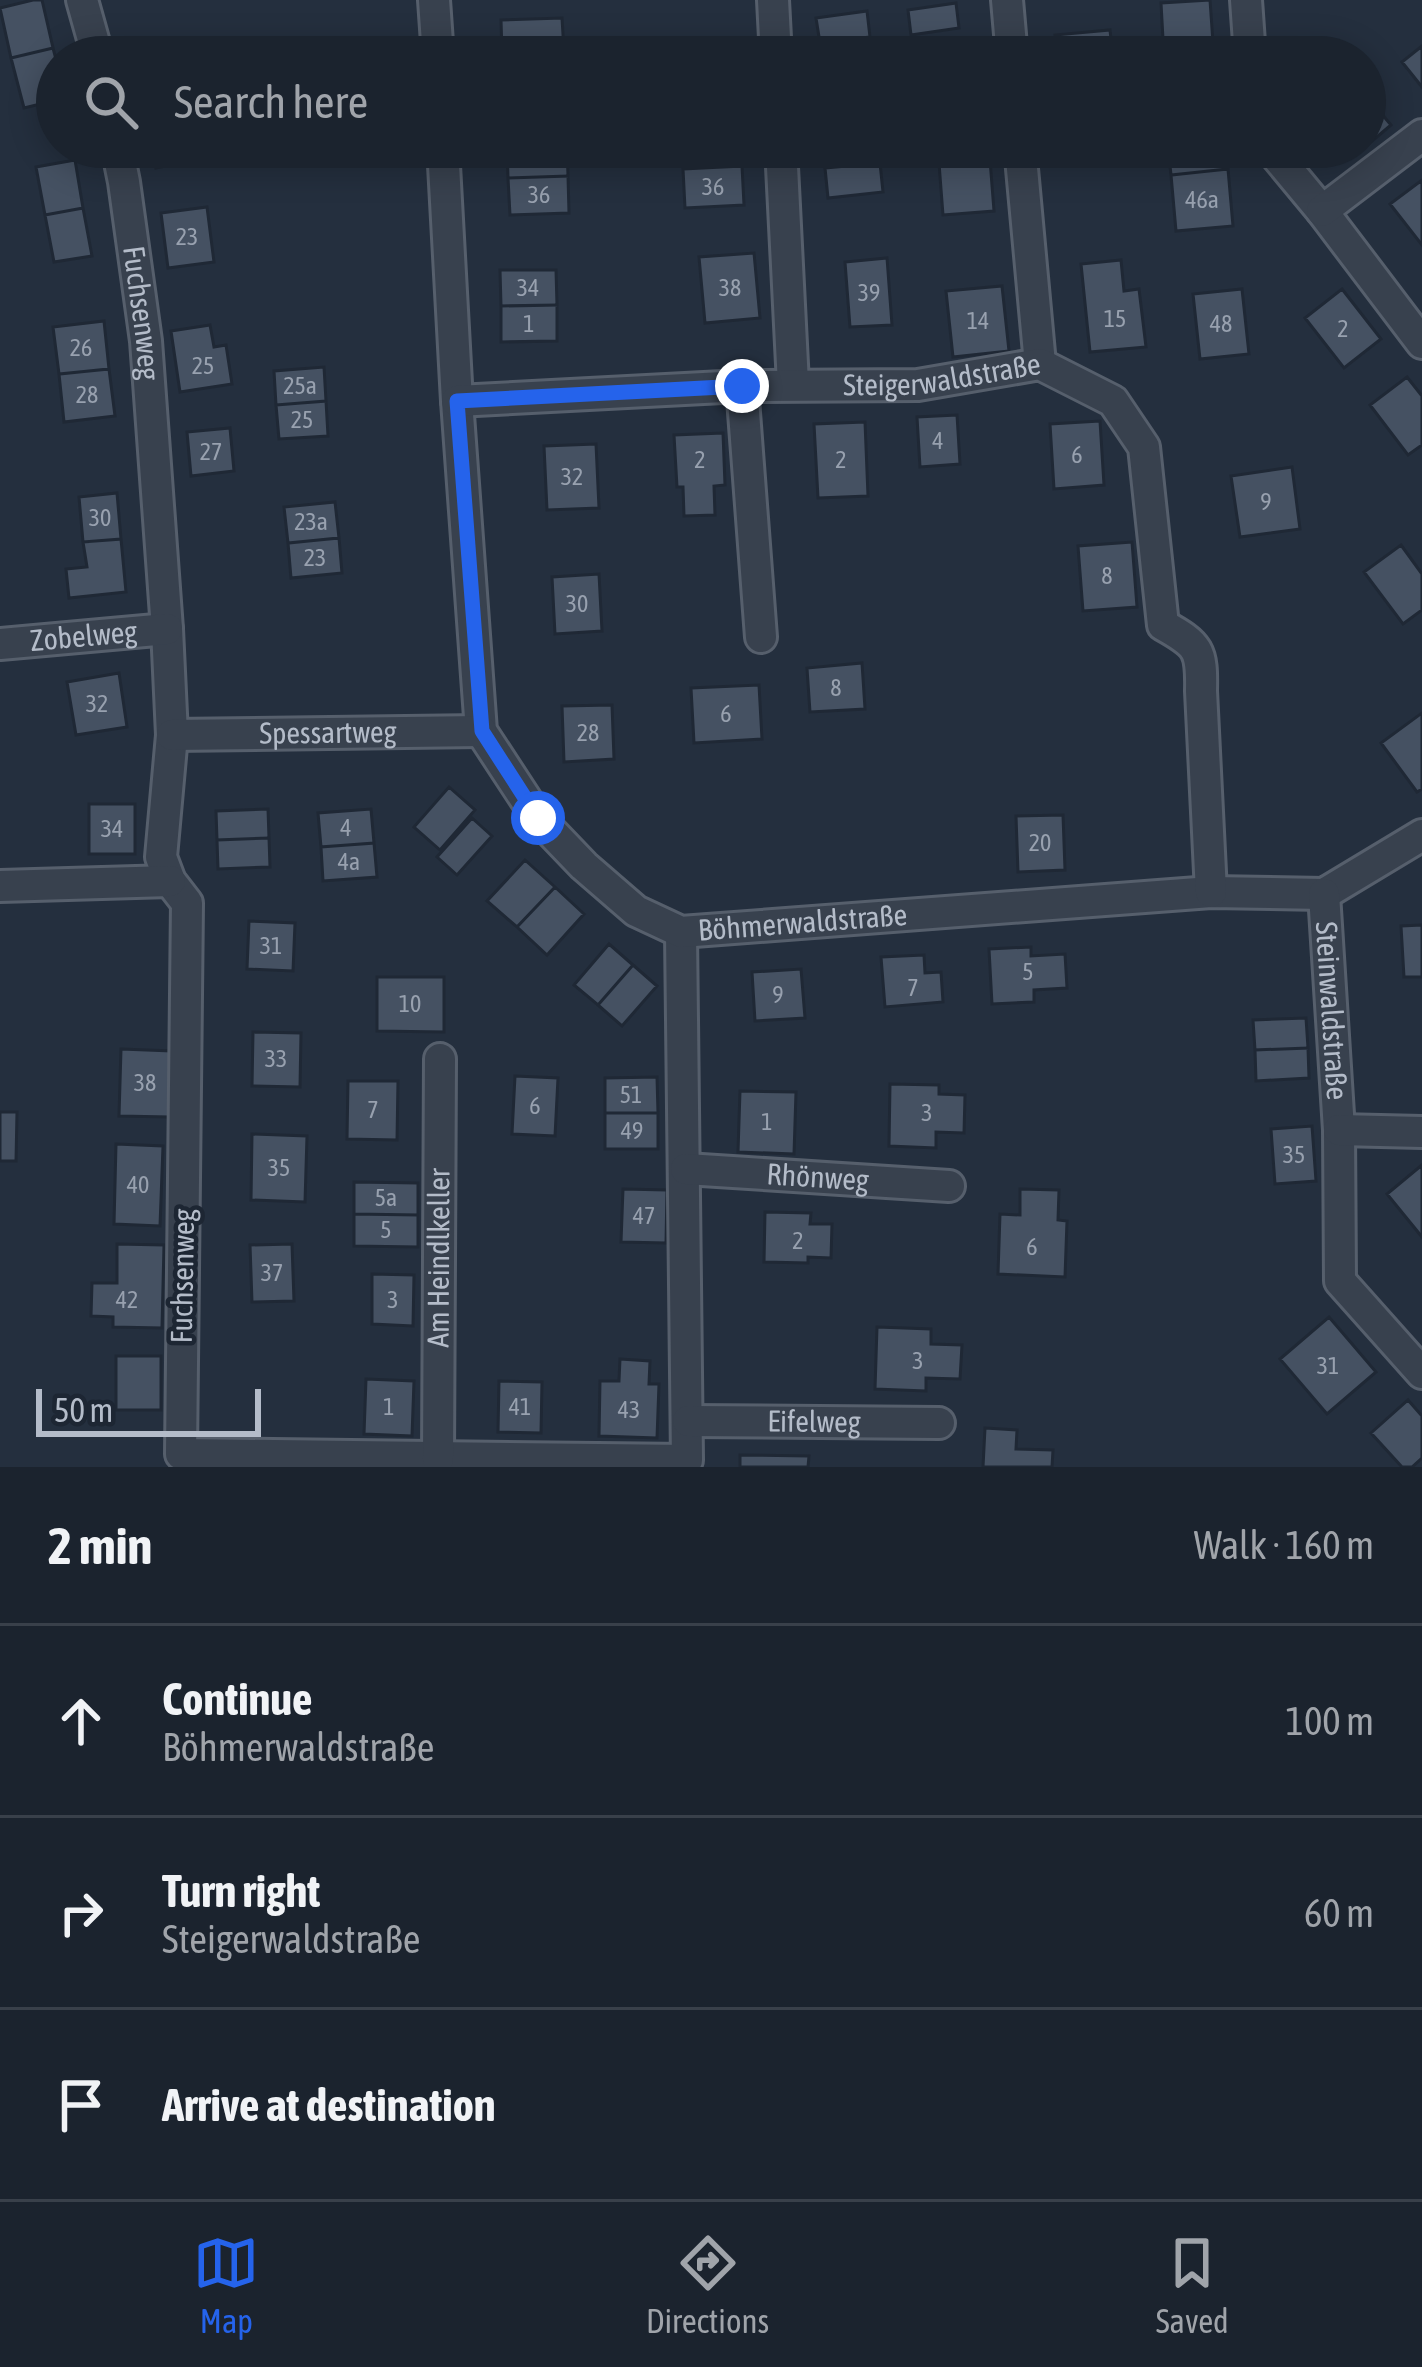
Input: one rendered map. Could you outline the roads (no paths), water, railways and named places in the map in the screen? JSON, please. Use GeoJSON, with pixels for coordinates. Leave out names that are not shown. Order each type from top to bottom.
{"type":"FeatureCollection","features":[{"type":"Feature","properties":{"kind":"street"},"geometry":{"type":"LineString","coordinates":[[82,0],[92,36]]}},
{"type":"Feature","properties":{"kind":"street"},"geometry":{"type":"LineString","coordinates":[[434,0],[437,36]]}},
{"type":"Feature","properties":{"kind":"street"},"geometry":{"type":"LineString","coordinates":[[773,0],[775,36]]}},
{"type":"Feature","properties":{"kind":"street"},"geometry":{"type":"LineString","coordinates":[[1007,0],[1010,36]]}},
{"type":"Feature","properties":{"kind":"street"},"geometry":{"type":"LineString","coordinates":[[1246,0],[1249,36]]}},
{"type":"Feature","properties":{"kind":"street"},"geometry":{"type":"LineString","coordinates":[[1386,162],[1422,135]]}},
{"type":"Feature","properties":{"kind":"street","name":"Fuchsenweg"},"geometry":{"type":"LineString","coordinates":[[121,168],[146,341],[167,629],[172,735],[161,857],[170,881],[187,903],[181,1454],[687,1460],[681,932]]}},
{"type":"Feature","properties":{"kind":"street","name":"Böhmerwaldstraße"},"geometry":{"type":"LineString","coordinates":[[444,168],[482,731],[538,818],[636,911],[681,932],[1210,892],[1324,894]]}},
{"type":"Feature","properties":{"kind":"street"},"geometry":{"type":"LineString","coordinates":[[782,168],[793,384]]}},
{"type":"Feature","properties":{"kind":"street"},"geometry":{"type":"LineString","coordinates":[[1022,168],[1040,364]]}},
{"type":"Feature","properties":{"kind":"street"},"geometry":{"type":"LineString","coordinates":[[1286,168],[1422,343]]}},
{"type":"Feature","properties":{"kind":"street"},"geometry":{"type":"LineString","coordinates":[[1322,211],[1379,168]]}},
{"type":"Feature","properties":{"kind":"street","name":"Steigerwaldstraße"},"geometry":{"type":"LineString","coordinates":[[457,401],[793,384],[919,385],[1040,364],[1113,401],[1144,447],[1163,625],[1190,640],[1202,662],[1210,892]]}},
{"type":"Feature","properties":{"kind":"street"},"geometry":{"type":"LineString","coordinates":[[742,386],[761,637]]}},
{"type":"Feature","properties":{"kind":"street","name":"Zobelweg"},"geometry":{"type":"LineString","coordinates":[[0,644],[167,629]]}},
{"type":"Feature","properties":{"kind":"street","name":"Spessartweg"},"geometry":{"type":"LineString","coordinates":[[172,735],[482,731]]}},
{"type":"Feature","properties":{"kind":"street"},"geometry":{"type":"LineString","coordinates":[[1324,894],[1422,835]]}},
{"type":"Feature","properties":{"kind":"street"},"geometry":{"type":"LineString","coordinates":[[0,886],[170,881]]}},
{"type":"Feature","properties":{"kind":"street","name":"Steinwaldstraße"},"geometry":{"type":"LineString","coordinates":[[1324,894],[1339,1130],[1340,1281],[1422,1373]]}},
{"type":"Feature","properties":{"kind":"street","name":"Am Heindlkeller"},"geometry":{"type":"LineString","coordinates":[[438,1459],[440,1058]]}},
{"type":"Feature","properties":{"kind":"street","name":"Steinwaldstraße"},"geometry":{"type":"LineString","coordinates":[[1339,1130],[1422,1132]]}},
{"type":"Feature","properties":{"kind":"street","name":"Rhönweg"},"geometry":{"type":"LineString","coordinates":[[686,1169],[949,1186]]}},
{"type":"Feature","properties":{"kind":"street","name":"Eifelweg"},"geometry":{"type":"LineString","coordinates":[[688,1421],[939,1424]]}}]}
